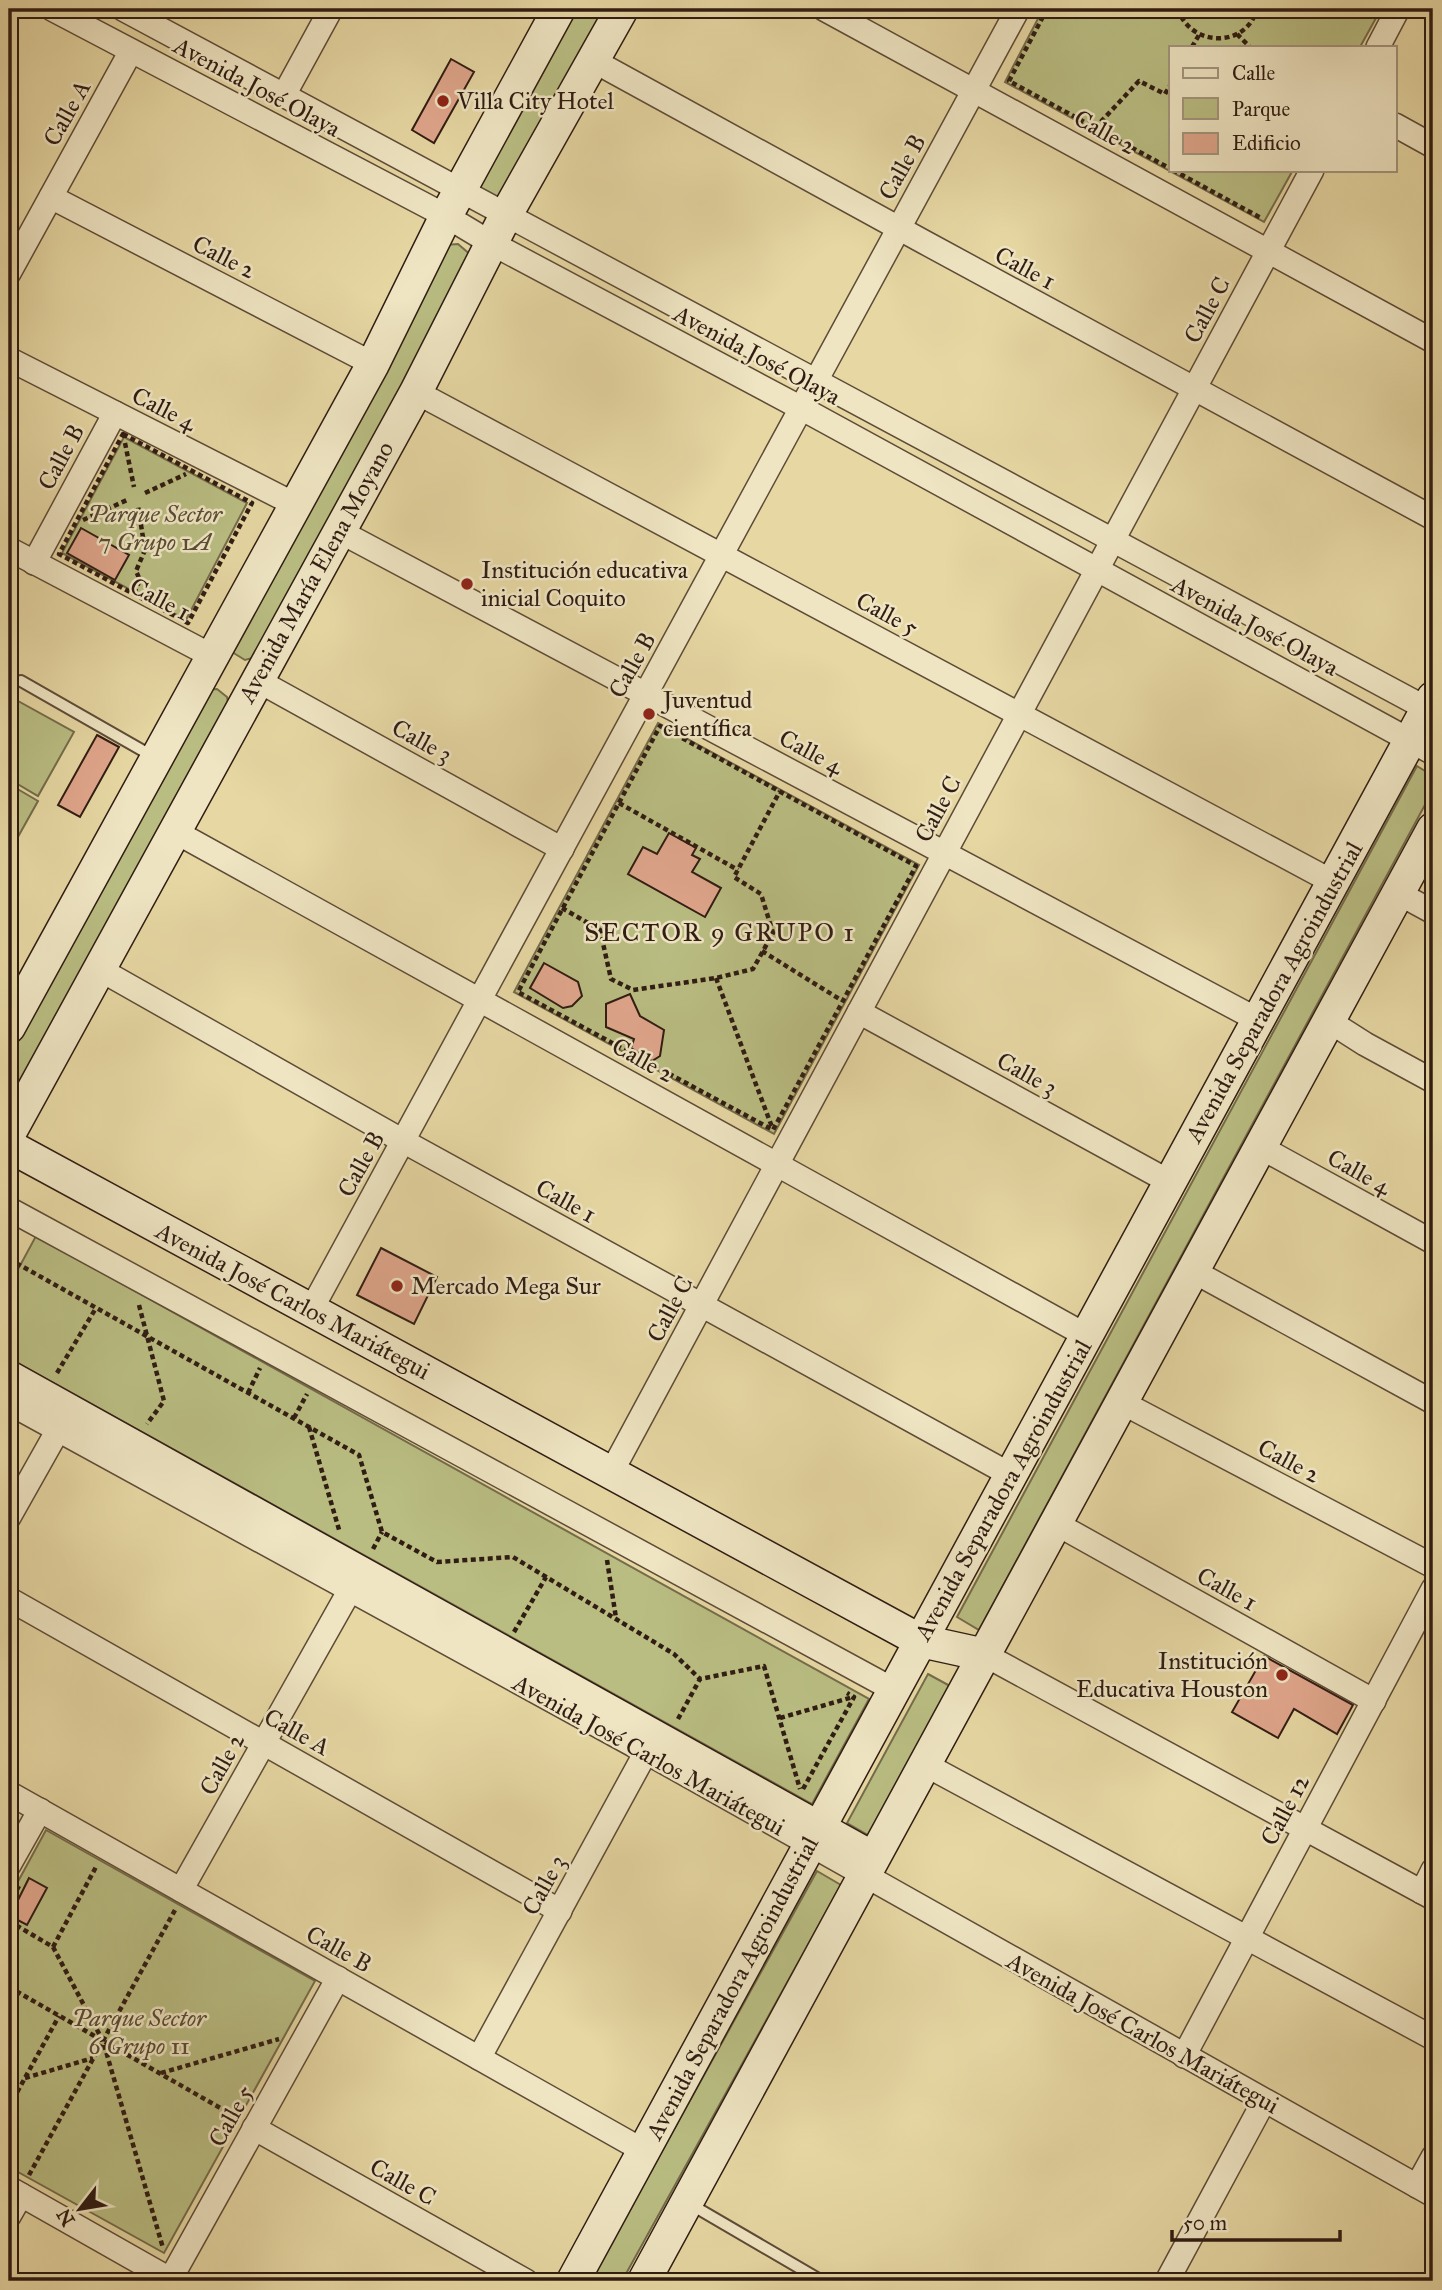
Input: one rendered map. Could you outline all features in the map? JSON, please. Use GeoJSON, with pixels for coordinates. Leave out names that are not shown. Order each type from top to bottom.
{"type":"FeatureCollection","features":[{"type":"Feature","properties":{"kind":"street","name":"Avenida José Olaya"},"geometry":{"type":"LineString","coordinates":[[52,9],[131,51],[453,204],[506,215],[1113,540],[1431,706]]}},
{"type":"Feature","properties":{"kind":"street","name":"Avenida José Olaya"},"geometry":{"type":"LineString","coordinates":[[124,9],[284,95],[453,204],[491,243],[801,408],[1422,746]]}},
{"type":"Feature","properties":{"kind":"street"},"geometry":{"type":"LineString","coordinates":[[284,95],[331,9]]}},
{"type":"Feature","properties":{"kind":"street","name":"Avenida María Elena Moyano"},"geometry":{"type":"LineString","coordinates":[[9,1027],[373,364],[453,204],[559,9]]}},
{"type":"Feature","properties":{"kind":"street","name":"Avenida María Elena Moyano"},"geometry":{"type":"LineString","coordinates":[[9,1134],[416,392],[506,215],[622,9]]}},
{"type":"Feature","properties":{"kind":"street","name":"Calle 2"},"geometry":{"type":"LineString","coordinates":[[824,9],[1433,341]]}},
{"type":"Feature","properties":{"kind":"street","name":"Calle B"},"geometry":{"type":"LineString","coordinates":[[311,1310],[1018,9]]}},
{"type":"Feature","properties":{"kind":"street"},"geometry":{"type":"LineString","coordinates":[[1379,46],[1398,9]]}},
{"type":"Feature","properties":{"kind":"street","name":"Calle A"},"geometry":{"type":"LineString","coordinates":[[9,273],[131,51]]}},
{"type":"Feature","properties":{"kind":"street","name":"Calle 1"},"geometry":{"type":"LineString","coordinates":[[594,61],[1433,517]]}},
{"type":"Feature","properties":{"kind":"street"},"geometry":{"type":"LineString","coordinates":[[1396,126],[1433,146]]}},
{"type":"Feature","properties":{"kind":"street","name":"Calle C"},"geometry":{"type":"LineString","coordinates":[[611,1473],[777,1165],[851,1007],[945,853],[1311,172]]}},
{"type":"Feature","properties":{"kind":"street","name":"Calle 2"},"geometry":{"type":"LineString","coordinates":[[51,197],[373,364]]}},
{"type":"Feature","properties":{"kind":"street","name":"Calle 4"},"geometry":{"type":"LineString","coordinates":[[9,359],[119,423],[296,505]]}},
{"type":"Feature","properties":{"kind":"street","name":"Calle 5"},"geometry":{"type":"LineString","coordinates":[[416,392],[1333,882]]}},
{"type":"Feature","properties":{"kind":"street","name":"Calle B"},"geometry":{"type":"LineString","coordinates":[[34,563],[119,423]]}},
{"type":"Feature","properties":{"kind":"street","name":"Calle 4"},"geometry":{"type":"LineString","coordinates":[[339,531],[646,694],[785,781],[945,853],[1258,1020]]}},
{"type":"Feature","properties":{"kind":"street","name":"Calle 1"},"geometry":{"type":"LineString","coordinates":[[9,549],[212,656]]}},
{"type":"Feature","properties":{"kind":"street","name":"Calle 3"},"geometry":{"type":"LineString","coordinates":[[257,680],[562,849]]}},
{"type":"Feature","properties":{"kind":"street","name":"Avenida Separadora Agroindustrial"},"geometry":{"type":"LineString","coordinates":[[573,2281],[1333,882],[1422,746],[1431,706]]}},
{"type":"Feature","properties":{"kind":"street"},"geometry":{"type":"LineString","coordinates":[[644,2281],[1433,829]]}},
{"type":"Feature","properties":{"kind":"street","name":"Calle 2"},"geometry":{"type":"LineString","coordinates":[[174,831],[1087,1336]]}},
{"type":"Feature","properties":{"kind":"street"},"geometry":{"type":"LineString","coordinates":[[1398,893],[1433,912]]}},
{"type":"Feature","properties":{"kind":"street","name":"Calle 1"},"geometry":{"type":"LineString","coordinates":[[99,969],[403,1141],[1011,1475]]}},
{"type":"Feature","properties":{"kind":"street","name":"Calle 3"},"geometry":{"type":"LineString","coordinates":[[851,1007],[1170,1182]]}},
{"type":"Feature","properties":{"kind":"street"},"geometry":{"type":"LineString","coordinates":[[1329,1021],[1364,1044],[1433,1081]]}},
{"type":"Feature","properties":{"kind":"street","name":"Avenida José Carlos Mariátegui"},"geometry":{"type":"LineString","coordinates":[[9,1146],[921,1641],[985,1655],[1427,1895]]}},
{"type":"Feature","properties":{"kind":"street","name":"Calle 4"},"geometry":{"type":"LineString","coordinates":[[1260,1147],[1433,1242]]}},
{"type":"Feature","properties":{"kind":"street"},"geometry":{"type":"LineString","coordinates":[[9,1209],[894,1690]]}},
{"type":"Feature","properties":{"kind":"street"},"geometry":{"type":"LineString","coordinates":[[1193,1271],[1433,1402]]}},
{"type":"Feature","properties":{"kind":"street","name":"Avenida José Carlos Mariátegui"},"geometry":{"type":"LineString","coordinates":[[9,1377],[658,1737],[814,1837],[1184,2056],[1425,2191]]}},
{"type":"Feature","properties":{"kind":"street","name":"Calle 2"},"geometry":{"type":"LineString","coordinates":[[1121,1402],[1433,1566]]}},
{"type":"Feature","properties":{"kind":"street","name":"Avenida José Carlos Mariátegui"},"geometry":{"type":"LineString","coordinates":[[9,1403],[350,1590],[658,1737]]}},
{"type":"Feature","properties":{"kind":"street"},"geometry":{"type":"LineString","coordinates":[[9,1517],[58,1430]]}},
{"type":"Feature","properties":{"kind":"street","name":"Calle 1"},"geometry":{"type":"LineString","coordinates":[[1055,1523],[1374,1700]]}},
{"type":"Feature","properties":{"kind":"street","name":"Calle 12"},"geometry":{"type":"LineString","coordinates":[[1184,2056],[1433,1589]]}},
{"type":"Feature","properties":{"kind":"street","name":"Calle 2"},"geometry":{"type":"LineString","coordinates":[[183,1891],[350,1590]]}},
{"type":"Feature","properties":{"kind":"street","name":"Calle A"},"geometry":{"type":"LineString","coordinates":[[9,1600],[560,1911]]}},
{"type":"Feature","properties":{"kind":"street","name":"Calle 3"},"geometry":{"type":"LineString","coordinates":[[479,2058],[658,1737]]}},
{"type":"Feature","properties":{"kind":"street"},"geometry":{"type":"LineString","coordinates":[[924,1764],[1433,2038]]}},
{"type":"Feature","properties":{"kind":"street","name":"Calle B"},"geometry":{"type":"LineString","coordinates":[[9,1793],[644,2151]]}},
{"type":"Feature","properties":{"kind":"street"},"geometry":{"type":"LineString","coordinates":[[15,1873],[40,1810]]}},
{"type":"Feature","properties":{"kind":"street"},"geometry":{"type":"LineString","coordinates":[[1427,1895],[1433,1870]]}},
{"type":"Feature","properties":{"kind":"street","name":"Calle 5"},"geometry":{"type":"LineString","coordinates":[[171,2281],[245,2122],[338,1978]]}},
{"type":"Feature","properties":{"kind":"street"},"geometry":{"type":"LineString","coordinates":[[1167,2281],[1264,2101]]}},
{"type":"Feature","properties":{"kind":"street","name":"Calle C"},"geometry":{"type":"LineString","coordinates":[[245,2122],[526,2281]]}},
{"type":"Feature","properties":{"kind":"street"},"geometry":{"type":"LineString","coordinates":[[1425,2191],[1433,2157]]}},
{"type":"Feature","properties":{"kind":"street"},"geometry":{"type":"LineString","coordinates":[[9,2216],[16,2193],[171,2281]]}},
{"type":"Feature","properties":{"kind":"lane"},"geometry":{"type":"LineString","coordinates":[[21,681],[156,759]]}},
{"type":"Feature","properties":{"kind":"lane"},"geometry":{"type":"LineString","coordinates":[[687,2203],[822,2281]]}},
{"type":"Feature","properties":{"kind":"path"},"geometry":{"type":"LineString","coordinates":[[1047,9],[1009,81],[1169,167]]}},
{"type":"Feature","properties":{"kind":"path"},"geometry":{"type":"LineString","coordinates":[[1178,9],[1188,27],[1199,35],[1212,39],[1225,39],[1237,34],[1247,26],[1257,9]]}},
{"type":"Feature","properties":{"kind":"path"},"geometry":{"type":"LineString","coordinates":[[1237,34],[1249,46]]}},
{"type":"Feature","properties":{"kind":"path"},"geometry":{"type":"LineString","coordinates":[[1193,46],[1199,35]]}},
{"type":"Feature","properties":{"kind":"path"},"geometry":{"type":"LineString","coordinates":[[1095,128],[1139,81],[1165,94],[1169,87]]}},
{"type":"Feature","properties":{"kind":"path"},"geometry":{"type":"LineString","coordinates":[[1177,172],[1263,219]]}},
{"type":"Feature","properties":{"kind":"path"},"geometry":{"type":"LineString","coordinates":[[119,423],[193,471],[252,503],[188,623],[60,554],[76,524],[119,423]]}},
{"type":"Feature","properties":{"kind":"path"},"geometry":{"type":"LineString","coordinates":[[119,423],[134,486]]}},
{"type":"Feature","properties":{"kind":"path"},"geometry":{"type":"LineString","coordinates":[[145,493],[193,471]]}},
{"type":"Feature","properties":{"kind":"path"},"geometry":{"type":"LineString","coordinates":[[76,524],[127,500]]}},
{"type":"Feature","properties":{"kind":"path"},"geometry":{"type":"LineString","coordinates":[[134,594],[140,580],[136,572],[145,550],[138,506]]}},
{"type":"Feature","properties":{"kind":"path"},"geometry":{"type":"LineString","coordinates":[[660,726],[785,781],[916,866],[851,1007],[773,1130],[518,992],[660,726]]}},
{"type":"Feature","properties":{"kind":"path"},"geometry":{"type":"LineString","coordinates":[[537,894],[600,930],[611,979],[633,990],[716,978],[752,969],[772,933],[761,894],[734,877],[785,781]]}},
{"type":"Feature","properties":{"kind":"path"},"geometry":{"type":"LineString","coordinates":[[619,803],[737,870]]}},
{"type":"Feature","properties":{"kind":"path"},"geometry":{"type":"LineString","coordinates":[[762,951],[851,1007]]}},
{"type":"Feature","properties":{"kind":"path"},"geometry":{"type":"LineString","coordinates":[[716,978],[773,1130],[777,1165]]}},
{"type":"Feature","properties":{"kind":"path"},"geometry":{"type":"LineString","coordinates":[[9,1259],[359,1455],[382,1532],[371,1553]]}},
{"type":"Feature","properties":{"kind":"path"},"geometry":{"type":"LineString","coordinates":[[149,1306],[137,1299],[164,1401],[144,1427],[155,1433]]}},
{"type":"Feature","properties":{"kind":"path"},"geometry":{"type":"LineString","coordinates":[[54,1377],[96,1308]]}},
{"type":"Feature","properties":{"kind":"path"},"geometry":{"type":"LineString","coordinates":[[248,1393],[261,1368],[250,1362]]}},
{"type":"Feature","properties":{"kind":"path"},"geometry":{"type":"LineString","coordinates":[[294,1418],[307,1393],[319,1400]]}},
{"type":"Feature","properties":{"kind":"path"},"geometry":{"type":"LineString","coordinates":[[309,1427],[341,1537],[330,1531]]}},
{"type":"Feature","properties":{"kind":"path"},"geometry":{"type":"LineString","coordinates":[[382,1532],[437,1562],[513,1557],[674,1654],[700,1679]]}},
{"type":"Feature","properties":{"kind":"path"},"geometry":{"type":"LineString","coordinates":[[616,1619],[607,1560],[619,1566]]}},
{"type":"Feature","properties":{"kind":"path"},"geometry":{"type":"LineString","coordinates":[[514,1633],[547,1577]]}},
{"type":"Feature","properties":{"kind":"path"},"geometry":{"type":"LineString","coordinates":[[502,1626],[525,1639]]}},
{"type":"Feature","properties":{"kind":"path"},"geometry":{"type":"LineString","coordinates":[[658,1737],[700,1679],[764,1666],[802,1793]]}},
{"type":"Feature","properties":{"kind":"path"},"geometry":{"type":"LineString","coordinates":[[802,1793],[854,1697],[842,1690]]}},
{"type":"Feature","properties":{"kind":"path"},"geometry":{"type":"LineString","coordinates":[[790,1786],[802,1793]]}},
{"type":"Feature","properties":{"kind":"path"},"geometry":{"type":"LineString","coordinates":[[88,1858],[109,1870]]}},
{"type":"Feature","properties":{"kind":"path"},"geometry":{"type":"LineString","coordinates":[[53,1947],[98,1864]]}},
{"type":"Feature","properties":{"kind":"path"},"geometry":{"type":"LineString","coordinates":[[9,1904],[15,1873]]}},
{"type":"Feature","properties":{"kind":"path"},"geometry":{"type":"LineString","coordinates":[[16,2193],[103,2041],[183,1891]]}},
{"type":"Feature","properties":{"kind":"path"},"geometry":{"type":"LineString","coordinates":[[9,1921],[53,1947],[103,2041],[171,2281]]}},
{"type":"Feature","properties":{"kind":"path"},"geometry":{"type":"LineString","coordinates":[[9,1987],[245,2122]]}},
{"type":"Feature","properties":{"kind":"path"},"geometry":{"type":"LineString","coordinates":[[9,2107],[59,2016]]}},
{"type":"Feature","properties":{"kind":"path"},"geometry":{"type":"LineString","coordinates":[[273,2050],[285,2027]]}},
{"type":"Feature","properties":{"kind":"path"},"geometry":{"type":"LineString","coordinates":[[160,2074],[279,2039]]}},
{"type":"Feature","properties":{"kind":"path"},"geometry":{"type":"LineString","coordinates":[[25,2078],[94,2057]]}},
{"type":"Feature","properties":{"kind":"path"},"geometry":{"type":"LineString","coordinates":[[242,2106],[245,2122]]}},
{"type":"Feature","properties":{"kind":"path"},"geometry":{"type":"LineString","coordinates":[[163,2248],[170,2236]]}},
{"type":"Feature","properties":{"kind":"green space"},"geometry":{"type":"Polygon","coordinates":[[[572,9],[606,9],[506,197],[495,202],[479,192],[479,181],[572,9]]]}},
{"type":"Feature","properties":{"kind":"green space"},"geometry":{"type":"Polygon","coordinates":[[[1043,9],[1381,9],[1361,46],[1169,46],[1169,171],[1005,82],[1043,9]]]}},
{"type":"Feature","properties":{"kind":"green space"},"geometry":{"type":"Polygon","coordinates":[[[1172,172],[1292,172],[1264,222],[1172,172]]]}},
{"type":"Feature","properties":{"kind":"green space"},"geometry":{"type":"Polygon","coordinates":[[[458,244],[472,256],[256,657],[245,660],[232,652],[445,245],[458,244]]]}},
{"type":"Feature","properties":{"kind":"green space","name":"Parque Sector 7 Grupo 1A"},"geometry":{"type":"Polygon","coordinates":[[[124,437],[247,503],[186,620],[62,553],[124,437]]]}},
{"type":"Feature","properties":{"kind":"green space"},"geometry":{"type":"Polygon","coordinates":[[[217,689],[227,697],[229,707],[15,1105],[9,1101],[9,1052],[206,690],[217,689]]]}},
{"type":"Feature","properties":{"kind":"green space"},"geometry":{"type":"Polygon","coordinates":[[[9,696],[74,732],[38,796],[9,779],[9,696]]]}},
{"type":"Feature","properties":{"kind":"green space"},"geometry":{"type":"Polygon","coordinates":[[[658,723],[919,865],[774,1134],[514,992],[658,723]]]}},
{"type":"Feature","properties":{"kind":"green space"},"geometry":{"type":"Polygon","coordinates":[[[1417,766],[1433,776],[1433,790],[979,1630],[957,1617],[1417,766]]]}},
{"type":"Feature","properties":{"kind":"green space"},"geometry":{"type":"Polygon","coordinates":[[[9,784],[38,801],[9,853],[9,784]]]}},
{"type":"Feature","properties":{"kind":"green space"},"geometry":{"type":"Polygon","coordinates":[[[36,1236],[869,1699],[812,1804],[9,1358],[9,1286],[36,1236]]]}},
{"type":"Feature","properties":{"kind":"green space"},"geometry":{"type":"Polygon","coordinates":[[[928,1674],[950,1686],[868,1835],[847,1823],[928,1674]]]}},
{"type":"Feature","properties":{"kind":"green space","name":"Parque Sector 6 Grupo 11"},"geometry":{"type":"Polygon","coordinates":[[[46,1830],[315,1981],[164,2253],[9,2167],[9,1898],[46,1830]]]}},
{"type":"Feature","properties":{"kind":"green space"},"geometry":{"type":"Polygon","coordinates":[[[817,1871],[841,1885],[622,2281],[590,2281],[817,1871]]]}},
{"type":"Feature","properties":{"kind":"building","name":"Villa City Hotel"},"geometry":{"type":"Polygon","coordinates":[[[451,59],[474,72],[434,143],[412,130],[451,59]]]}},
{"type":"Feature","properties":{"kind":"building"},"geometry":{"type":"Polygon","coordinates":[[[81,528],[129,555],[115,580],[67,553],[81,528]]]}},
{"type":"Feature","properties":{"kind":"building"},"geometry":{"type":"Polygon","coordinates":[[[97,735],[119,747],[80,817],[58,805],[97,735]]]}},
{"type":"Feature","properties":{"kind":"building"},"geometry":{"type":"Polygon","coordinates":[[[669,833],[696,848],[692,855],[700,859],[692,872],[721,888],[705,917],[628,874],[643,847],[657,854],[669,833]]]}},
{"type":"Feature","properties":{"kind":"building"},"geometry":{"type":"Polygon","coordinates":[[[544,963],[578,982],[582,996],[572,1006],[563,1008],[530,988],[544,963]]]}},
{"type":"Feature","properties":{"kind":"building"},"geometry":{"type":"Polygon","coordinates":[[[630,994],[640,1016],[664,1030],[660,1056],[652,1061],[631,1048],[634,1039],[606,1027],[606,1004],[630,994]]]}},
{"type":"Feature","properties":{"kind":"building","name":"Mercado Mega Sur"},"geometry":{"type":"Polygon","coordinates":[[[381,1248],[437,1277],[414,1324],[357,1295],[381,1248]]]}},
{"type":"Feature","properties":{"kind":"building","name":"Institución Educativa Houston"},"geometry":{"type":"Polygon","coordinates":[[[1264,1656],[1353,1705],[1337,1734],[1294,1709],[1278,1738],[1232,1712],[1264,1656]]]}},
{"type":"Feature","properties":{"kind":"building"},"geometry":{"type":"Polygon","coordinates":[[[29,1878],[47,1888],[27,1925],[10,1916],[29,1878]]]}},
{"type":"Feature","properties":{"kind":"place","name":"Villa City Hotel"},"geometry":{"type":"Point","coordinates":[443,101]}},
{"type":"Feature","properties":{"kind":"place","name":"Institución educativa inicial Coquito"},"geometry":{"type":"Point","coordinates":[467,584]}},
{"type":"Feature","properties":{"kind":"place","name":"Juventud científica"},"geometry":{"type":"Point","coordinates":[649,714]}},
{"type":"Feature","properties":{"kind":"place","name":"Mercado Mega Sur"},"geometry":{"type":"Point","coordinates":[397,1286]}},
{"type":"Feature","properties":{"kind":"place","name":"Institución Educativa Houston"},"geometry":{"type":"Point","coordinates":[1282,1675]}},
{"type":"Feature","properties":{"kind":"district","name":"SECTOR 9 GRUPO 1"},"geometry":{"type":"Point","coordinates":[720,932]}}]}
